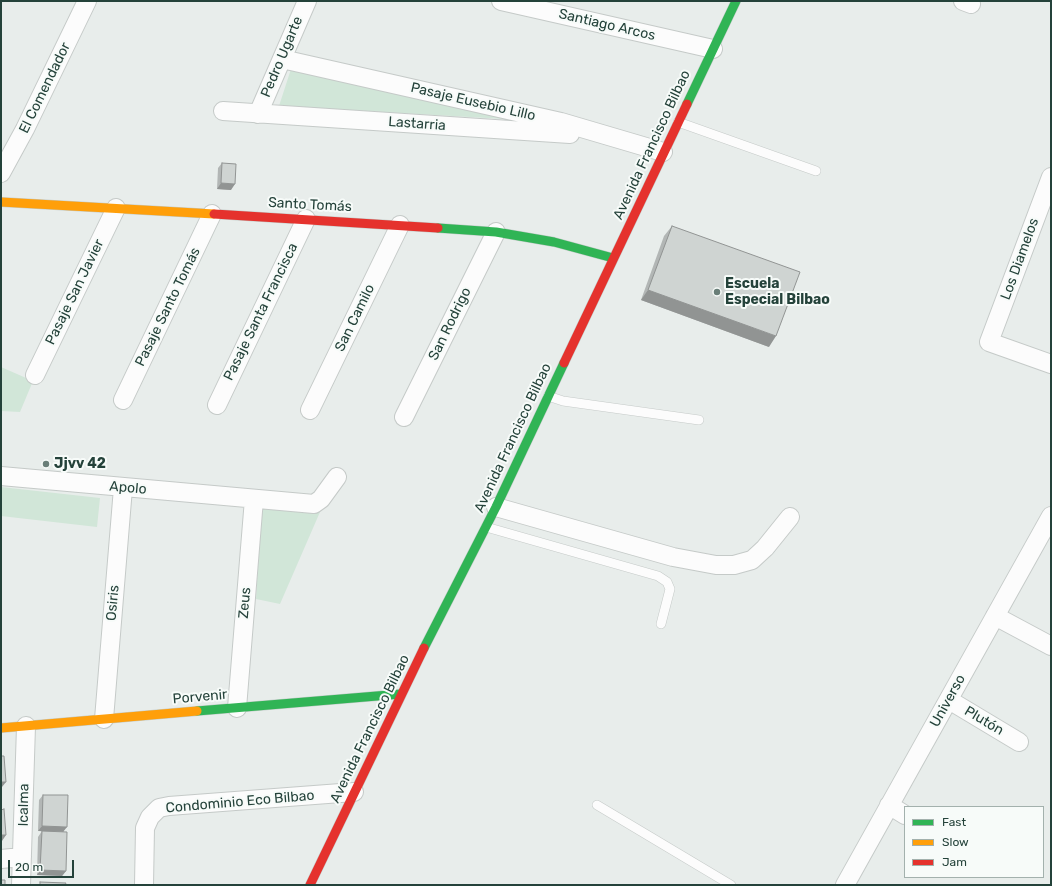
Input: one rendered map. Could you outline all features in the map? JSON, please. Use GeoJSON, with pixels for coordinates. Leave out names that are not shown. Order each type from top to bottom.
{"type":"FeatureCollection","features":[{"type":"Feature","properties":{"kind":"street","name":"El Comendador"},"geometry":{"type":"LineString","coordinates":[[1,173],[25,129],[87,1]]}},
{"type":"Feature","properties":{"kind":"street","name":"Pedro Ugarte"},"geometry":{"type":"LineString","coordinates":[[258,114],[307,1]]}},
{"type":"Feature","properties":{"kind":"street","name":"Santiago Arcos"},"geometry":{"type":"LineString","coordinates":[[501,1],[713,49]]}},
{"type":"Feature","properties":{"kind":"street","name":"Avenida Francisco Bilbao"},"geometry":{"type":"LineString","coordinates":[[310,885],[401,694],[496,507],[663,152],[736,1]]}},
{"type":"Feature","properties":{"kind":"street","name":"Pasaje Eusebio Lillo"},"geometry":{"type":"LineString","coordinates":[[282,59],[561,122],[663,152]]}},
{"type":"Feature","properties":{"kind":"street","name":"Lastarria"},"geometry":{"type":"LineString","coordinates":[[223,111],[611,136]]}},
{"type":"Feature","properties":{"kind":"street","name":"Los Diamelos"},"geometry":{"type":"LineString","coordinates":[[1051,176],[989,342],[1051,364]]}},
{"type":"Feature","properties":{"kind":"street","name":"Santo Tomás"},"geometry":{"type":"LineString","coordinates":[[1,202],[306,219],[496,232],[554,242],[614,258]]}},
{"type":"Feature","properties":{"kind":"street","name":"Pasaje San Javier"},"geometry":{"type":"LineString","coordinates":[[35,375],[116,208]]}},
{"type":"Feature","properties":{"kind":"street","name":"Pasaje Santo Tomás"},"geometry":{"type":"LineString","coordinates":[[123,400],[212,214]]}},
{"type":"Feature","properties":{"kind":"street","name":"Pasaje Santa Francisca"},"geometry":{"type":"LineString","coordinates":[[216,405],[306,219]]}},
{"type":"Feature","properties":{"kind":"street","name":"San Camilo"},"geometry":{"type":"LineString","coordinates":[[310,410],[400,225]]}},
{"type":"Feature","properties":{"kind":"street","name":"San Rodrigo"},"geometry":{"type":"LineString","coordinates":[[404,417],[496,232]]}},
{"type":"Feature","properties":{"kind":"street","name":"Apolo"},"geometry":{"type":"LineString","coordinates":[[1,476],[314,504],[321,499],[337,477]]}},
{"type":"Feature","properties":{"kind":"street","name":"Osiris"},"geometry":{"type":"LineString","coordinates":[[104,719],[123,488]]}},
{"type":"Feature","properties":{"kind":"street","name":"Zeus"},"geometry":{"type":"LineString","coordinates":[[237,708],[254,499]]}},
{"type":"Feature","properties":{"kind":"street"},"geometry":{"type":"LineString","coordinates":[[496,507],[673,556],[716,565],[734,565],[752,560],[765,548],[790,517]]}},
{"type":"Feature","properties":{"kind":"street","name":"Universo"},"geometry":{"type":"LineString","coordinates":[[845,885],[1051,516]]}},
{"type":"Feature","properties":{"kind":"street"},"geometry":{"type":"LineString","coordinates":[[995,616],[1051,646]]}},
{"type":"Feature","properties":{"kind":"street","name":"Porvenir"},"geometry":{"type":"LineString","coordinates":[[1,728],[401,694]]}},
{"type":"Feature","properties":{"kind":"street","name":"Plutón"},"geometry":{"type":"LineString","coordinates":[[949,700],[1019,742]]}},
{"type":"Feature","properties":{"kind":"street","name":"Icalma"},"geometry":{"type":"LineString","coordinates":[[21,885],[26,726]]}},
{"type":"Feature","properties":{"kind":"street","name":"Condominio Eco Bilbao"},"geometry":{"type":"LineString","coordinates":[[144,885],[145,828],[150,817],[159,808],[354,792]]}},
{"type":"Feature","properties":{"kind":"street"},"geometry":{"type":"LineString","coordinates":[[889,805],[904,814]]}},
{"type":"Feature","properties":{"kind":"street"},"geometry":{"type":"LineString","coordinates":[[1,859],[22,857]]}},
{"type":"Feature","properties":{"kind":"lane"},"geometry":{"type":"LineString","coordinates":[[678,122],[816,171]]}},
{"type":"Feature","properties":{"kind":"lane"},"geometry":{"type":"LineString","coordinates":[[548,396],[563,401],[699,420]]}},
{"type":"Feature","properties":{"kind":"lane"},"geometry":{"type":"LineString","coordinates":[[486,527],[658,576],[667,582],[670,589],[660,624]]}},
{"type":"Feature","properties":{"kind":"lane"},"geometry":{"type":"LineString","coordinates":[[597,805],[731,885]]}},
{"type":"Feature","properties":{"kind":"green space"},"geometry":{"type":"Polygon","coordinates":[[[291,69],[522,120],[279,106],[291,69]]]}},
{"type":"Feature","properties":{"kind":"green space"},"geometry":{"type":"Polygon","coordinates":[[[1,367],[33,381],[20,412],[1,411],[1,367]]]}},
{"type":"Feature","properties":{"kind":"green space"},"geometry":{"type":"Polygon","coordinates":[[[1,487],[100,498],[97,527],[1,516],[1,487]]]}},
{"type":"Feature","properties":{"kind":"green space"},"geometry":{"type":"Polygon","coordinates":[[[262,500],[320,512],[280,604],[256,599],[262,500]]]}},
{"type":"Feature","properties":{"kind":"building"},"geometry":{"type":"Polygon","coordinates":[[[222,163],[236,164],[235,184],[221,183],[222,163]]]}},
{"type":"Feature","properties":{"kind":"building","name":"Escuela Especial Bilbao"},"geometry":{"type":"Polygon","coordinates":[[[672,226],[800,272],[776,336],[648,290],[672,226]]]}},
{"type":"Feature","properties":{"kind":"building"},"geometry":{"type":"Polygon","coordinates":[[[1,756],[4,756],[6,782],[1,782],[1,756]]]}},
{"type":"Feature","properties":{"kind":"building"},"geometry":{"type":"Polygon","coordinates":[[[43,795],[68,795],[67,827],[42,826],[43,795]]]}},
{"type":"Feature","properties":{"kind":"building"},"geometry":{"type":"Polygon","coordinates":[[[4,809],[6,835],[1,835],[1,810],[4,809]]]}},
{"type":"Feature","properties":{"kind":"building"},"geometry":{"type":"Polygon","coordinates":[[[42,831],[67,832],[66,871],[40,870],[42,831]]]}},
{"type":"Feature","properties":{"kind":"building"},"geometry":{"type":"Polygon","coordinates":[[[1,880],[5,880],[5,885],[1,885],[1,880]]]}},
{"type":"Feature","properties":{"kind":"building"},"geometry":{"type":"Polygon","coordinates":[[[40,882],[66,883],[65,885],[40,885],[40,882]]]}},
{"type":"Feature","properties":{"kind":"traffic: fast"},"geometry":{"type":"LineString","coordinates":[[687,104],[736,1]]}},
{"type":"Feature","properties":{"kind":"traffic: fast"},"geometry":{"type":"LineString","coordinates":[[438,228],[496,232],[554,242],[613,258]]}},
{"type":"Feature","properties":{"kind":"traffic: fast"},"geometry":{"type":"LineString","coordinates":[[424,648],[496,507],[564,363]]}},
{"type":"Feature","properties":{"kind":"traffic: fast"},"geometry":{"type":"LineString","coordinates":[[197,711],[401,694]]}},
{"type":"Feature","properties":{"kind":"traffic: slow"},"geometry":{"type":"LineString","coordinates":[[1,202],[214,214]]}},
{"type":"Feature","properties":{"kind":"traffic: slow"},"geometry":{"type":"LineString","coordinates":[[1,728],[197,711]]}},
{"type":"Feature","properties":{"kind":"traffic: jam"},"geometry":{"type":"LineString","coordinates":[[564,363],[687,104]]}},
{"type":"Feature","properties":{"kind":"traffic: jam"},"geometry":{"type":"LineString","coordinates":[[214,214],[438,228]]}},
{"type":"Feature","properties":{"kind":"traffic: jam"},"geometry":{"type":"LineString","coordinates":[[310,885],[424,648]]}},
{"type":"Feature","properties":{"kind":"place","name":"Escuela Especial Bilbao"},"geometry":{"type":"Point","coordinates":[717,292]}},
{"type":"Feature","properties":{"kind":"place","name":"Jjvv 42"},"geometry":{"type":"Point","coordinates":[46,464]}}]}
